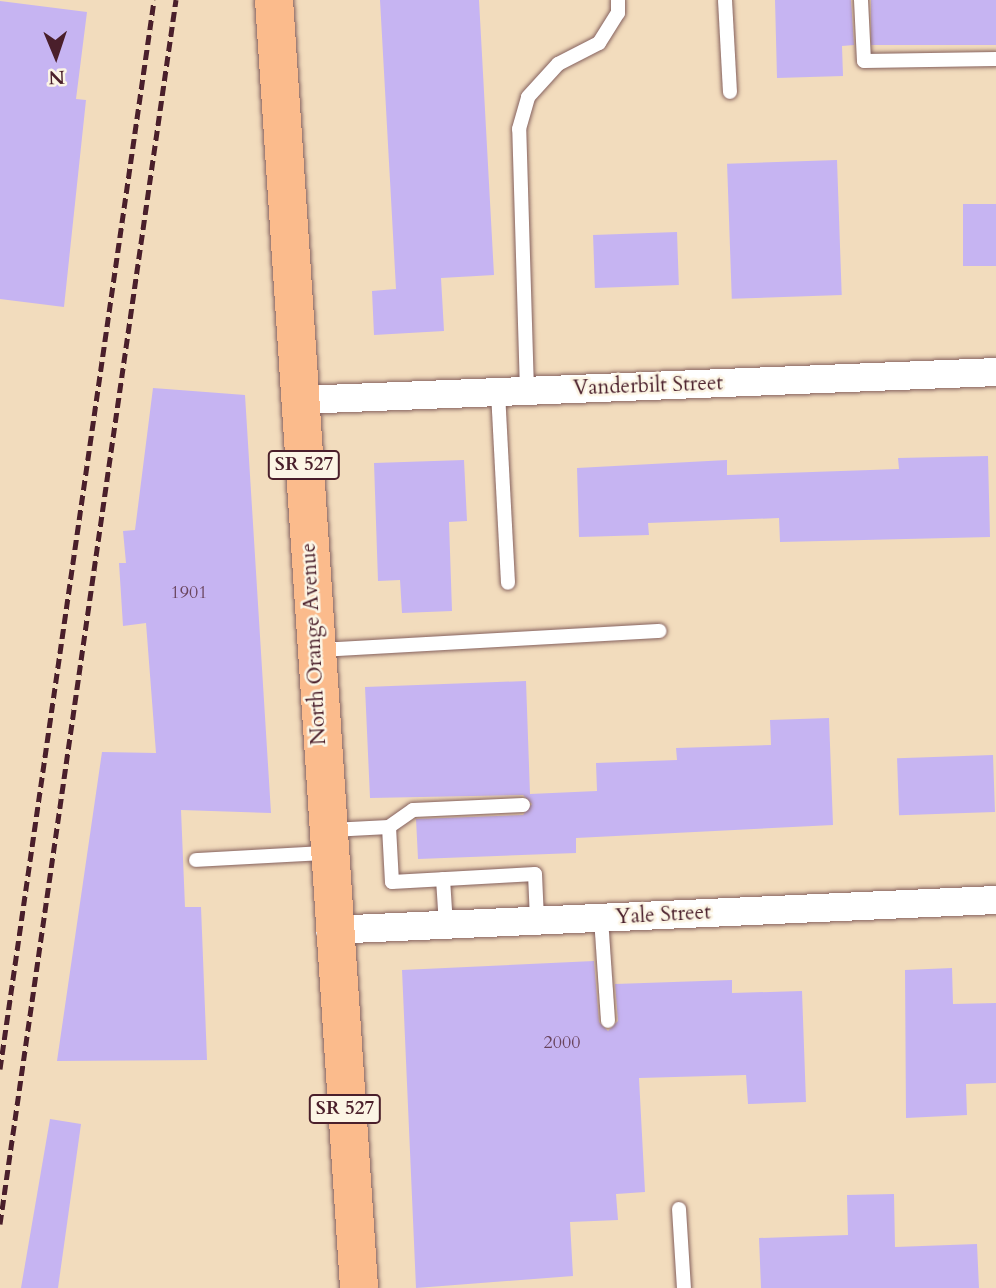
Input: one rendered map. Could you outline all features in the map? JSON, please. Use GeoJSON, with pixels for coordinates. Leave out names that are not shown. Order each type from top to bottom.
{"type":"FeatureCollection","features":[{"type":"Feature","properties":{"kind":"main road","name":"North Orange Avenue"},"geometry":{"type":"LineString","coordinates":[[274,0],[330,930],[359,1288]]}},
{"type":"Feature","properties":{"kind":"street","name":"Vanderbilt Street"},"geometry":{"type":"LineString","coordinates":[[300,400],[996,372]]}},
{"type":"Feature","properties":{"kind":"street","name":"Yale Street"},"geometry":{"type":"LineString","coordinates":[[330,930],[996,900]]}},
{"type":"Feature","properties":{"kind":"lane"},"geometry":{"type":"LineString","coordinates":[[527,391],[519,129],[527,97],[558,64],[599,43],[618,13],[618,0]]}},
{"type":"Feature","properties":{"kind":"lane"},"geometry":{"type":"LineString","coordinates":[[725,0],[730,92]]}},
{"type":"Feature","properties":{"kind":"lane"},"geometry":{"type":"LineString","coordinates":[[861,0],[864,61],[996,59]]}},
{"type":"Feature","properties":{"kind":"lane"},"geometry":{"type":"LineString","coordinates":[[498,393],[508,583]]}},
{"type":"Feature","properties":{"kind":"lane"},"geometry":{"type":"LineString","coordinates":[[315,650],[659,631]]}},
{"type":"Feature","properties":{"kind":"lane"},"geometry":{"type":"LineString","coordinates":[[197,860],[326,842],[389,827],[413,810],[523,805]]}},
{"type":"Feature","properties":{"kind":"lane"},"geometry":{"type":"LineString","coordinates":[[389,827],[392,882],[535,874],[537,920]]}},
{"type":"Feature","properties":{"kind":"lane"},"geometry":{"type":"LineString","coordinates":[[443,879],[446,925]]}},
{"type":"Feature","properties":{"kind":"lane"},"geometry":{"type":"LineString","coordinates":[[601,918],[608,1021]]}},
{"type":"Feature","properties":{"kind":"lane"},"geometry":{"type":"LineString","coordinates":[[679,1209],[684,1288]]}},
{"type":"Feature","properties":{"kind":"building"},"geometry":{"type":"Polygon","coordinates":[[[380,0],[479,0],[494,275],[441,278],[444,331],[374,335],[372,291],[396,289],[380,0]]]}},
{"type":"Feature","properties":{"kind":"building"},"geometry":{"type":"Polygon","coordinates":[[[775,0],[851,0],[854,45],[842,46],[843,76],[777,78],[775,0]]]}},
{"type":"Feature","properties":{"kind":"building"},"geometry":{"type":"Polygon","coordinates":[[[871,0],[996,0],[996,45],[871,45],[871,0]]]}},
{"type":"Feature","properties":{"kind":"building"},"geometry":{"type":"Polygon","coordinates":[[[0,1],[87,12],[76,99],[86,100],[64,307],[0,299],[0,1]]]}},
{"type":"Feature","properties":{"kind":"building"},"geometry":{"type":"Polygon","coordinates":[[[837,160],[842,295],[732,299],[727,164],[837,160]]]}},
{"type":"Feature","properties":{"kind":"building"},"geometry":{"type":"Polygon","coordinates":[[[963,204],[996,204],[996,266],[963,266],[963,204]]]}},
{"type":"Feature","properties":{"kind":"building"},"geometry":{"type":"Polygon","coordinates":[[[677,232],[679,285],[595,288],[593,235],[677,232]]]}},
{"type":"Feature","properties":{"kind":"building"},"geometry":{"type":"Polygon","coordinates":[[[153,388],[245,395],[271,813],[181,810],[185,907],[201,907],[207,1060],[57,1061],[102,752],[156,753],[146,623],[123,626],[119,563],[126,563],[123,531],[135,530],[153,388]]]}},
{"type":"Feature","properties":{"kind":"building"},"geometry":{"type":"Polygon","coordinates":[[[988,456],[990,537],[780,542],[779,518],[648,523],[649,535],[579,537],[577,468],[727,460],[727,475],[899,469],[898,458],[988,456]]]}},
{"type":"Feature","properties":{"kind":"building"},"geometry":{"type":"Polygon","coordinates":[[[464,460],[467,521],[449,522],[452,611],[402,613],[400,580],[378,581],[374,463],[464,460]]]}},
{"type":"Feature","properties":{"kind":"building"},"geometry":{"type":"Polygon","coordinates":[[[526,681],[530,794],[597,791],[596,763],[677,760],[676,748],[771,745],[770,720],[829,718],[833,825],[576,838],[576,853],[418,859],[416,819],[523,815],[532,804],[523,795],[370,798],[365,687],[526,681]]]}},
{"type":"Feature","properties":{"kind":"building"},"geometry":{"type":"Polygon","coordinates":[[[993,755],[995,812],[899,815],[897,758],[993,755]]]}},
{"type":"Feature","properties":{"kind":"building"},"geometry":{"type":"Polygon","coordinates":[[[594,961],[599,1022],[608,1031],[618,1021],[615,984],[732,980],[732,993],[802,991],[806,1102],[748,1104],[746,1075],[639,1078],[645,1192],[616,1194],[618,1220],[570,1222],[573,1276],[416,1288],[402,970],[594,961]]]}},
{"type":"Feature","properties":{"kind":"building"},"geometry":{"type":"Polygon","coordinates":[[[952,968],[953,1004],[996,1003],[996,1083],[966,1084],[967,1115],[906,1118],[905,970],[952,968]]]}},
{"type":"Feature","properties":{"kind":"building"},"geometry":{"type":"Polygon","coordinates":[[[50,1119],[81,1124],[58,1288],[21,1288],[50,1119]]]}},
{"type":"Feature","properties":{"kind":"building"},"geometry":{"type":"Polygon","coordinates":[[[894,1194],[895,1247],[977,1244],[979,1288],[761,1288],[759,1238],[848,1235],[847,1195],[894,1194]]]}},
{"type":"Feature","properties":{"kind":"railway"},"geometry":{"type":"LineString","coordinates":[[0,1069],[154,0]]}},
{"type":"Feature","properties":{"kind":"railway"},"geometry":{"type":"LineString","coordinates":[[0,1224],[176,0]]}}]}
